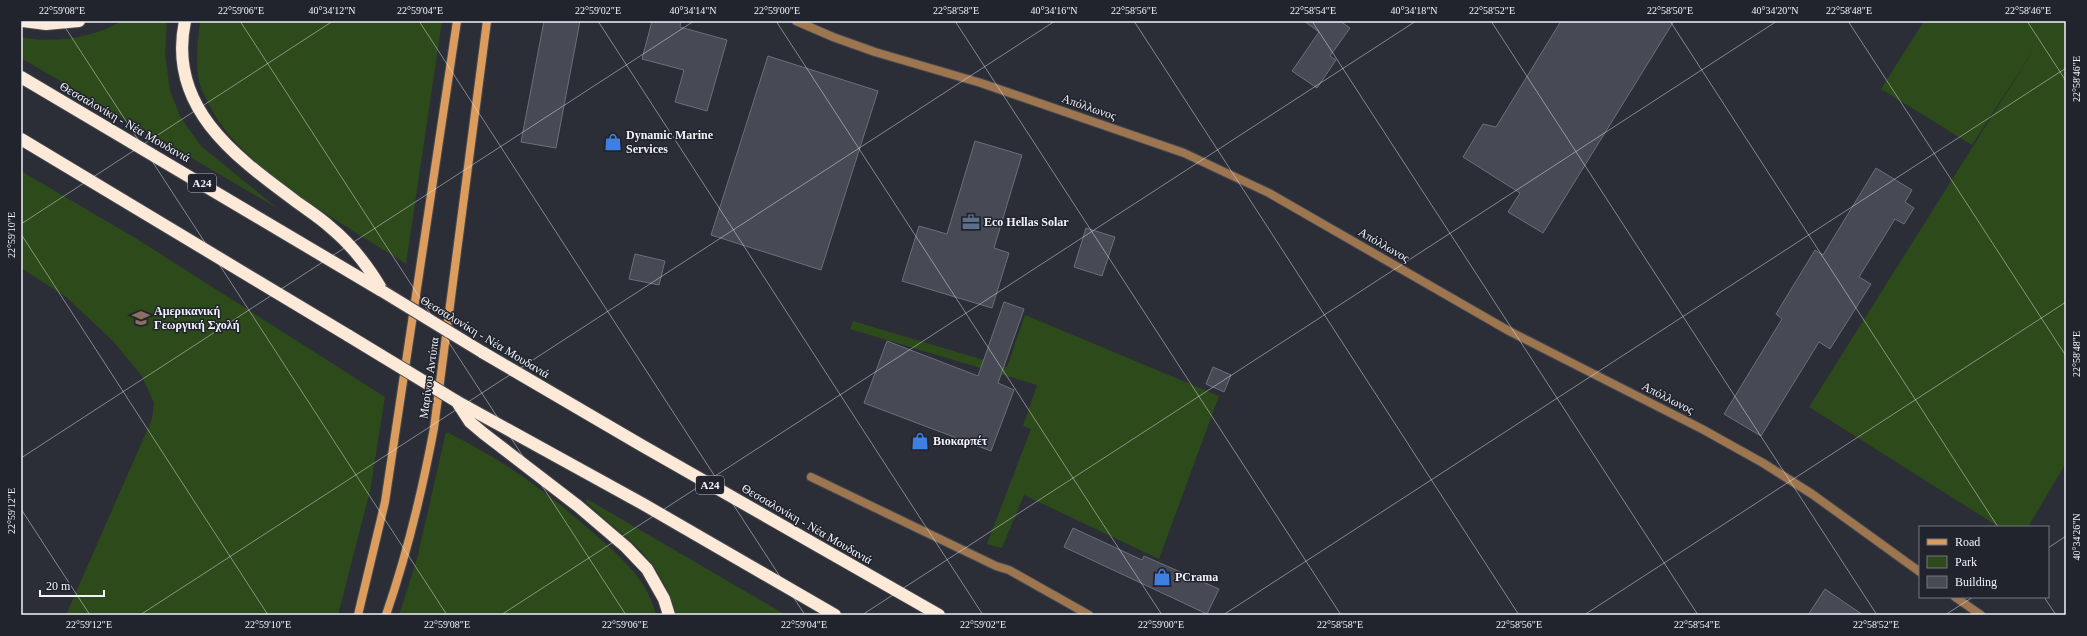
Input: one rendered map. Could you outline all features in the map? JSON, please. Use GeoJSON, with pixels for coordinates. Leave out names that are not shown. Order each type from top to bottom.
{"type":"FeatureCollection","features":[{"type":"Feature","properties":{"kind":"highway"},"geometry":{"type":"LineString","coordinates":[[23,21],[46,24],[80,21]]}},
{"type":"Feature","properties":{"kind":"highway"},"geometry":{"type":"LineString","coordinates":[[185,21],[182,52],[185,74],[190,92],[208,125],[222,141],[250,167],[330,227],[359,256],[382,291]]}},
{"type":"Feature","properties":{"kind":"highway","name":"Θεσσαλονίκη - Νέα Μουδανιά"},"geometry":{"type":"LineString","coordinates":[[21,77],[482,352],[938,615]]}},
{"type":"Feature","properties":{"kind":"highway"},"geometry":{"type":"LineString","coordinates":[[21,139],[456,401],[643,504],[835,615]]}},
{"type":"Feature","properties":{"kind":"highway"},"geometry":{"type":"LineString","coordinates":[[456,401],[470,422],[483,434],[578,506],[626,547],[651,576],[664,599],[670,615]]}},
{"type":"Feature","properties":{"kind":"main road","name":"Μαρίνου Αντύπα"},"geometry":{"type":"LineString","coordinates":[[358,615],[385,502],[457,21]]}},
{"type":"Feature","properties":{"kind":"main road","name":"Μαρίνου Αντύπα"},"geometry":{"type":"LineString","coordinates":[[386,615],[407,550],[434,428],[486,21]]}},
{"type":"Feature","properties":{"kind":"street","name":"Απόλλωνος"},"geometry":{"type":"LineString","coordinates":[[796,21],[833,37],[875,52],[982,83],[1184,153],[1269,193],[1509,331],[1702,429],[1763,463],[1812,494],[1919,571]]}},
{"type":"Feature","properties":{"kind":"street"},"geometry":{"type":"LineString","coordinates":[[811,477],[996,566],[1008,570],[1089,615]]}},
{"type":"Feature","properties":{"kind":"street"},"geometry":{"type":"LineString","coordinates":[[1956,598],[1981,615]]}},
{"type":"Feature","properties":{"kind":"green space"},"geometry":{"type":"Polygon","coordinates":[[[122,21],[167,21],[165,54],[170,91],[181,118],[201,146],[277,208],[21,58],[21,37],[46,40],[73,38],[98,32],[122,21]]]}},
{"type":"Feature","properties":{"kind":"green space"},"geometry":{"type":"Polygon","coordinates":[[[200,21],[442,21],[406,264],[295,193],[243,150],[222,126],[201,89],[197,59],[200,21]]]}},
{"type":"Feature","properties":{"kind":"green space"},"geometry":{"type":"Polygon","coordinates":[[[1924,21],[2066,21],[2066,463],[2029,526],[1997,526],[1809,407],[2036,46],[1972,145],[1881,89],[1924,21]]]}},
{"type":"Feature","properties":{"kind":"green space","name":"Αμερικανική Γεωργική Σχολή"},"geometry":{"type":"Polygon","coordinates":[[[21,171],[137,239],[385,397],[370,491],[338,615],[66,615],[152,419],[154,403],[142,376],[112,340],[66,297],[21,268],[21,171]]]}},
{"type":"Feature","properties":{"kind":"green space"},"geometry":{"type":"Polygon","coordinates":[[[1025,315],[1219,396],[1159,559],[1024,495],[1002,548],[987,544],[1031,429],[1023,426],[1037,385],[850,329],[853,321],[1007,367],[1025,315]]]}},
{"type":"Feature","properties":{"kind":"green space"},"geometry":{"type":"Polygon","coordinates":[[[446,432],[504,464],[556,501],[590,530],[630,567],[646,589],[656,615],[399,615],[417,559],[446,432]]]}},
{"type":"Feature","properties":{"kind":"green space"},"geometry":{"type":"Polygon","coordinates":[[[587,499],[786,615],[676,615],[661,578],[651,563],[641,551],[586,502],[587,499]]]}},
{"type":"Feature","properties":{"kind":"building"},"geometry":{"type":"Polygon","coordinates":[[[544,21],[580,21],[556,148],[521,142],[544,21]]]}},
{"type":"Feature","properties":{"kind":"building"},"geometry":{"type":"Polygon","coordinates":[[[652,21],[681,21],[680,27],[727,40],[707,111],[675,102],[684,70],[642,59],[652,21]]]}},
{"type":"Feature","properties":{"kind":"building"},"geometry":{"type":"Polygon","coordinates":[[[1304,21],[1340,21],[1350,28],[1330,56],[1336,60],[1317,88],[1292,71],[1319,32],[1304,21]]]}},
{"type":"Feature","properties":{"kind":"building"},"geometry":{"type":"Polygon","coordinates":[[[1561,21],[1674,21],[1543,233],[1508,212],[1520,193],[1463,157],[1483,124],[1496,127],[1561,21]]]}},
{"type":"Feature","properties":{"kind":"building"},"geometry":{"type":"Polygon","coordinates":[[[768,56],[878,91],[821,270],[711,235],[768,56]]]}},
{"type":"Feature","properties":{"kind":"building"},"geometry":{"type":"Polygon","coordinates":[[[975,141],[1022,155],[994,248],[1009,253],[992,308],[902,281],[919,226],[947,234],[975,141]]]}},
{"type":"Feature","properties":{"kind":"building"},"geometry":{"type":"Polygon","coordinates":[[[1876,168],[1912,190],[1905,202],[1914,208],[1904,224],[1895,219],[1859,277],[1871,284],[1830,349],[1819,342],[1761,436],[1724,414],[1782,319],[1776,314],[1815,250],[1823,255],[1876,168]]]}},
{"type":"Feature","properties":{"kind":"building"},"geometry":{"type":"Polygon","coordinates":[[[1086,228],[1115,237],[1102,276],[1074,267],[1086,228]]]}},
{"type":"Feature","properties":{"kind":"building"},"geometry":{"type":"Polygon","coordinates":[[[635,254],[665,261],[659,285],[629,279],[635,254]]]}},
{"type":"Feature","properties":{"kind":"building"},"geometry":{"type":"Polygon","coordinates":[[[1004,302],[1024,309],[998,383],[1014,390],[991,451],[864,403],[887,341],[978,376],[1004,302]]]}},
{"type":"Feature","properties":{"kind":"building"},"geometry":{"type":"Polygon","coordinates":[[[1213,367],[1231,375],[1224,392],[1206,384],[1213,367]]]}},
{"type":"Feature","properties":{"kind":"building"},"geometry":{"type":"Polygon","coordinates":[[[1073,528],[1142,560],[1144,556],[1219,589],[1207,614],[1064,547],[1073,528]]]}},
{"type":"Feature","properties":{"kind":"building"},"geometry":{"type":"Polygon","coordinates":[[[1825,589],[1863,615],[1808,615],[1825,589]]]}},
{"type":"Feature","properties":{"kind":"place","name":"Dynamic Marine Services"},"geometry":{"type":"Point","coordinates":[613,142]}},
{"type":"Feature","properties":{"kind":"place","name":"Eco Hellas Solar"},"geometry":{"type":"Point","coordinates":[971,222]}},
{"type":"Feature","properties":{"kind":"place","name":"Αμερικανική Γεωργική Σχολή"},"geometry":{"type":"Point","coordinates":[141,318]}},
{"type":"Feature","properties":{"kind":"place","name":"Βιοκαρπέτ"},"geometry":{"type":"Point","coordinates":[920,441]}},
{"type":"Feature","properties":{"kind":"place","name":"PCrama"},"geometry":{"type":"Point","coordinates":[1162,577]}}]}
